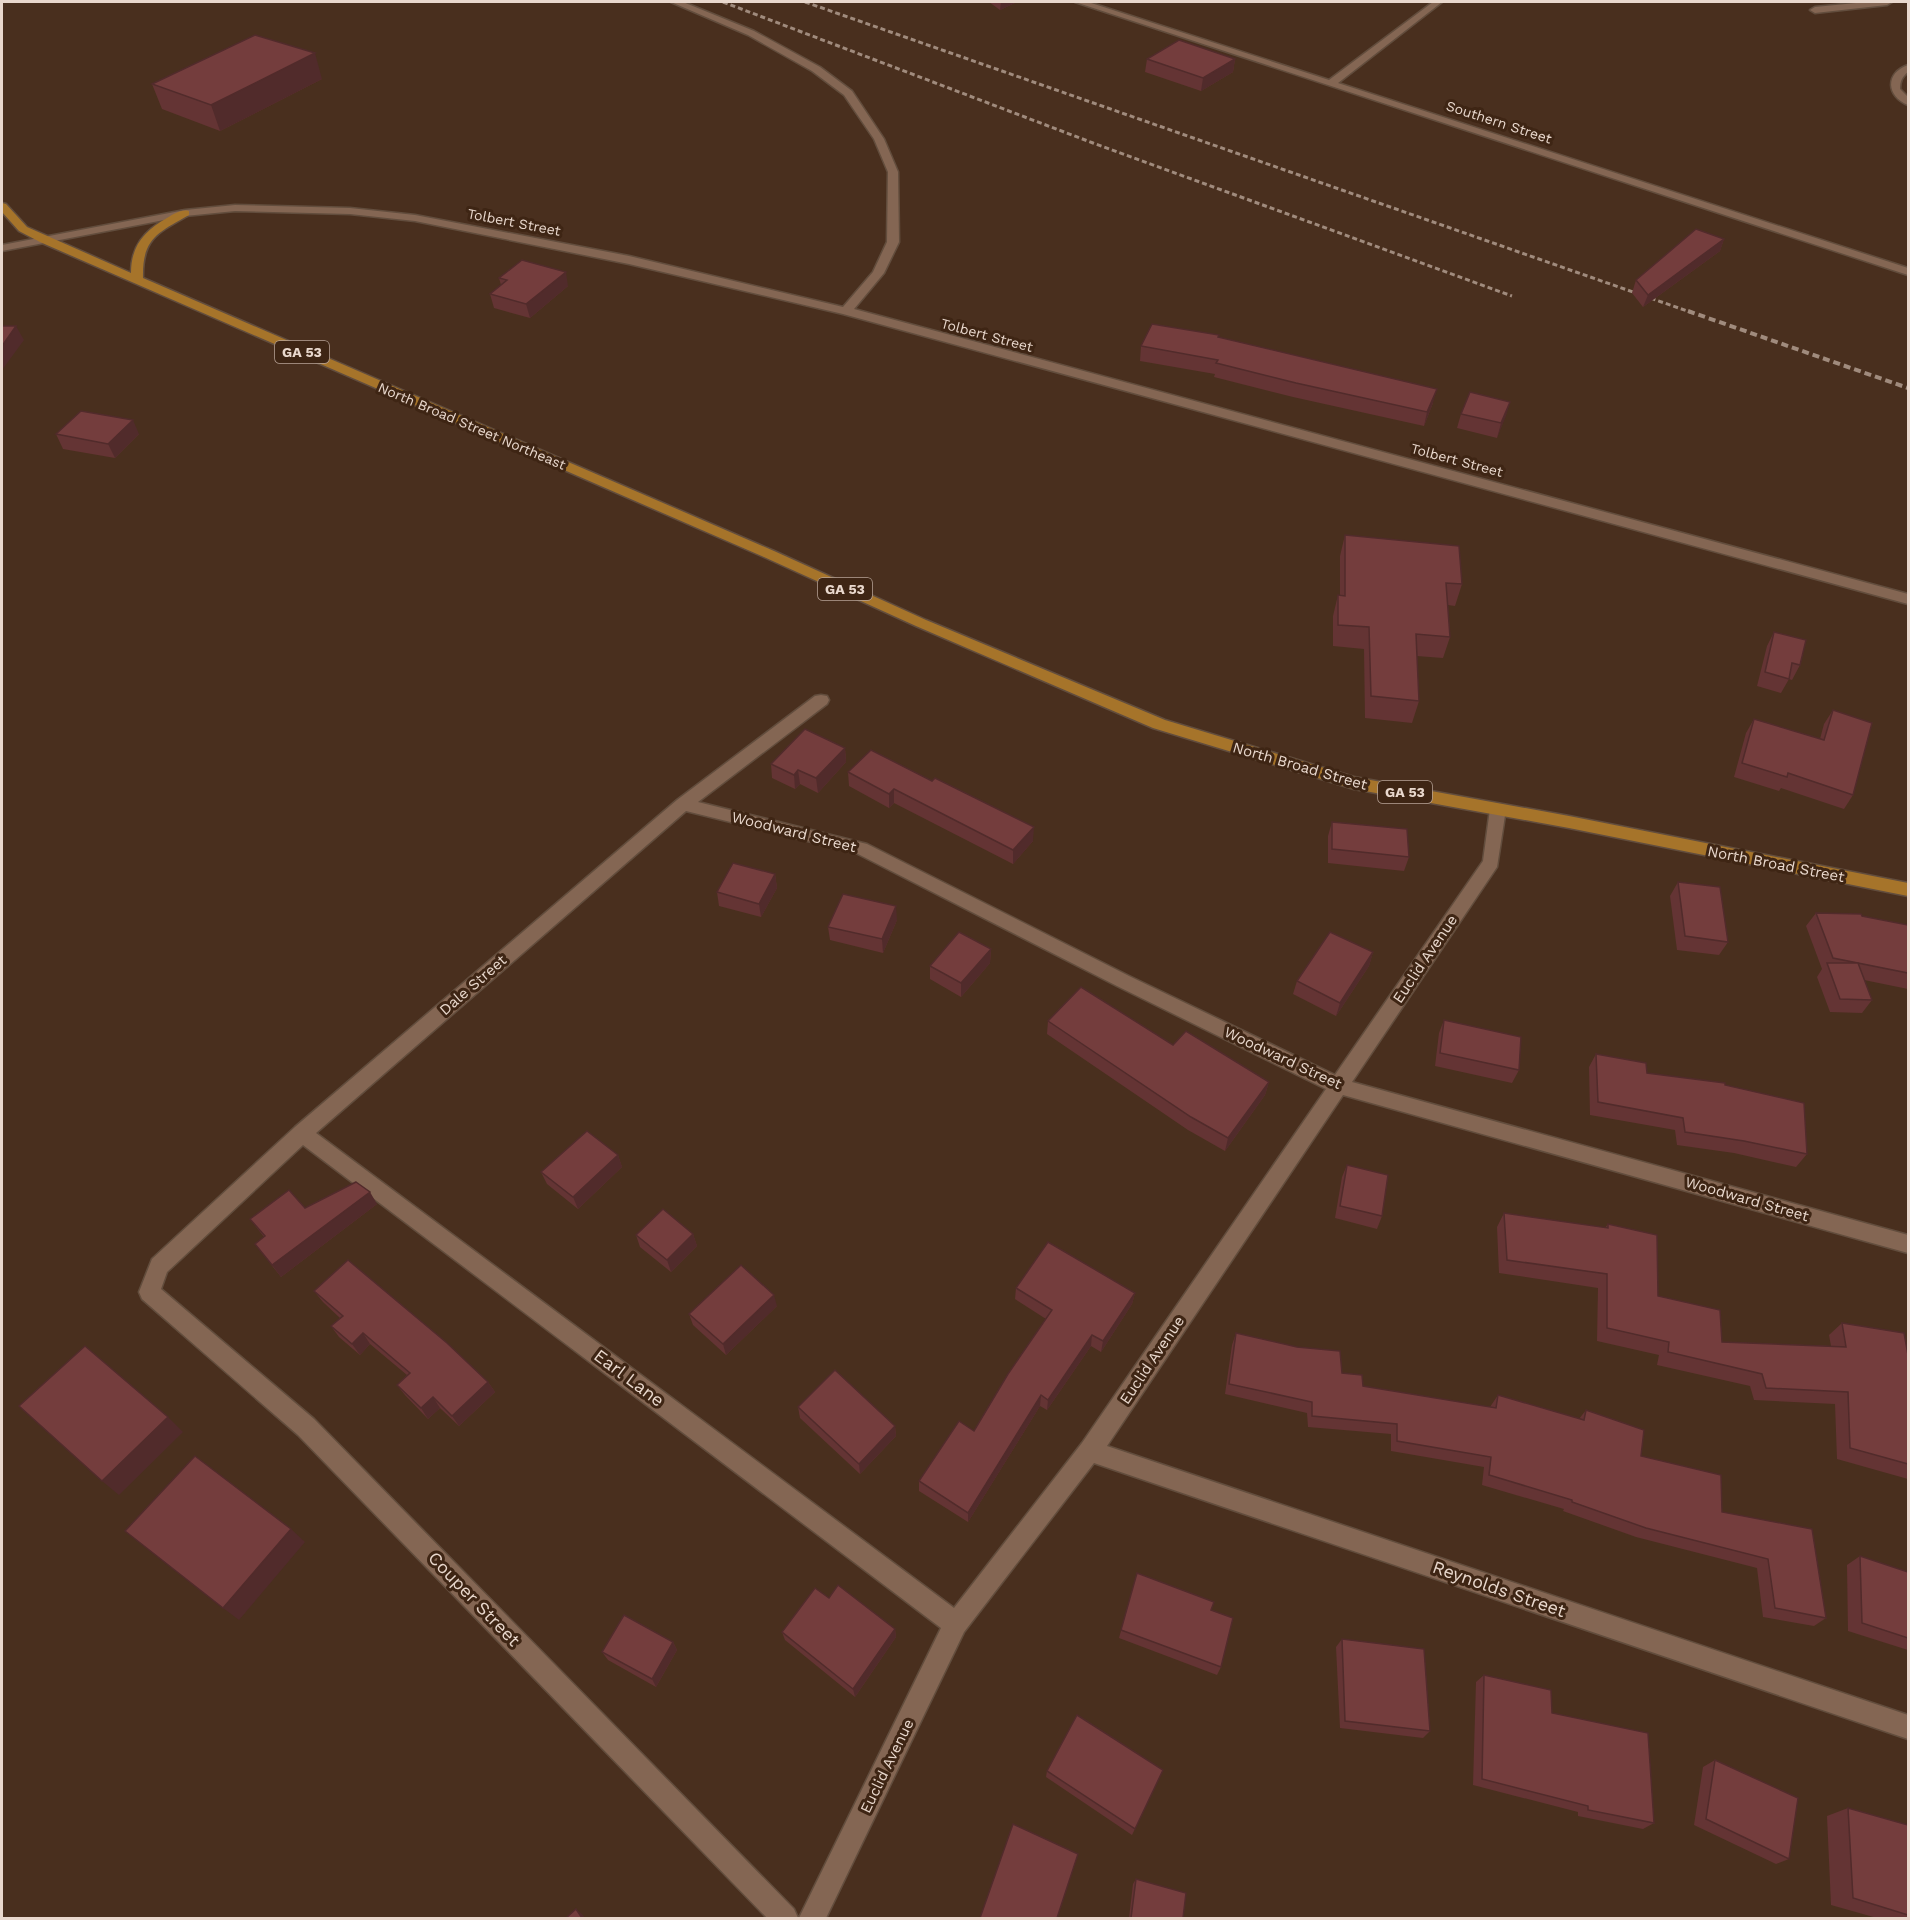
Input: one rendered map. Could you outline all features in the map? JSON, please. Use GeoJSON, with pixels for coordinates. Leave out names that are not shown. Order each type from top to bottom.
{"type":"FeatureCollection","features":[{"type":"Feature","properties":{"kind":"main road","name":"GA 53"},"geometry":{"type":"LineString","coordinates":[[2,206],[23,230]]}},
{"type":"Feature","properties":{"kind":"main road"},"geometry":{"type":"LineString","coordinates":[[137,281],[135,260],[141,243],[156,228],[185,213]]}},
{"type":"Feature","properties":{"kind":"main road","name":"GA 53"},"geometry":{"type":"LineString","coordinates":[[2,228],[23,230]]}},
{"type":"Feature","properties":{"kind":"main road","name":"North Broad Street Northeast"},"geometry":{"type":"LineString","coordinates":[[23,230],[769,554],[921,623]]}},
{"type":"Feature","properties":{"kind":"main road","name":"North Broad Street"},"geometry":{"type":"LineString","coordinates":[[921,623],[1159,724],[1354,783],[1908,890]]}},
{"type":"Feature","properties":{"kind":"street"},"geometry":{"type":"LineString","coordinates":[[676,2],[751,33],[816,69],[848,93],[879,139],[893,172],[893,242],[878,273],[846,311]]}},
{"type":"Feature","properties":{"kind":"street","name":"Southern Street"},"geometry":{"type":"LineString","coordinates":[[1080,2],[1908,272]]}},
{"type":"Feature","properties":{"kind":"street"},"geometry":{"type":"LineString","coordinates":[[1332,83],[1438,2]]}},
{"type":"Feature","properties":{"kind":"street"},"geometry":{"type":"LineString","coordinates":[[1815,10],[1887,2]]}},
{"type":"Feature","properties":{"kind":"street"},"geometry":{"type":"LineString","coordinates":[[1908,68],[1899,74],[1894,83],[1894,90],[1908,102]]}},
{"type":"Feature","properties":{"kind":"street","name":"Tolbert Street"},"geometry":{"type":"LineString","coordinates":[[2,248],[185,213],[235,208],[350,211],[415,219],[629,260],[846,311],[1908,599]]}},
{"type":"Feature","properties":{"kind":"street","name":"Dale Street"},"geometry":{"type":"LineString","coordinates":[[149,1292],[159,1266],[302,1133],[683,804],[821,700]]}},
{"type":"Feature","properties":{"kind":"street","name":"Woodward Street"},"geometry":{"type":"LineString","coordinates":[[683,804],[861,848],[1113,976],[1339,1086],[1908,1244]]}},
{"type":"Feature","properties":{"kind":"street","name":"Euclid Avenue"},"geometry":{"type":"LineString","coordinates":[[812,1918],[956,1624],[1090,1451],[1491,862],[1498,809]]}},
{"type":"Feature","properties":{"kind":"street","name":"Earl Lane"},"geometry":{"type":"LineString","coordinates":[[302,1133],[956,1624]]}},
{"type":"Feature","properties":{"kind":"street","name":"Couper Street"},"geometry":{"type":"LineString","coordinates":[[149,1292],[306,1427],[785,1918]]}},
{"type":"Feature","properties":{"kind":"street","name":"Reynolds Street"},"geometry":{"type":"LineString","coordinates":[[1090,1451],[1908,1727]]}},
{"type":"Feature","properties":{"kind":"building"},"geometry":{"type":"Polygon","coordinates":[[[255,35],[315,53],[211,105],[152,84],[255,35]]]}},
{"type":"Feature","properties":{"kind":"building"},"geometry":{"type":"Polygon","coordinates":[[[1179,40],[1235,59],[1203,78],[1147,59],[1179,40]]]}},
{"type":"Feature","properties":{"kind":"building"},"geometry":{"type":"Polygon","coordinates":[[[1696,229],[1724,239],[1648,295],[1636,280],[1696,229]]]}},
{"type":"Feature","properties":{"kind":"building"},"geometry":{"type":"Polygon","coordinates":[[[522,260],[566,272],[526,304],[490,294],[507,280],[499,278],[522,260]]]}},
{"type":"Feature","properties":{"kind":"building"},"geometry":{"type":"Polygon","coordinates":[[[1152,324],[1219,335],[1218,337],[1437,389],[1427,412],[1296,383],[1216,363],[1218,360],[1141,346],[1152,324]]]}},
{"type":"Feature","properties":{"kind":"building"},"geometry":{"type":"Polygon","coordinates":[[[2,326],[16,326],[2,346],[2,326]]]}},
{"type":"Feature","properties":{"kind":"building"},"geometry":{"type":"Polygon","coordinates":[[[1470,392],[1510,402],[1501,423],[1461,414],[1470,392]]]}},
{"type":"Feature","properties":{"kind":"building"},"geometry":{"type":"Polygon","coordinates":[[[81,411],[133,420],[108,444],[56,434],[81,411]]]}},
{"type":"Feature","properties":{"kind":"building"},"geometry":{"type":"Polygon","coordinates":[[[1345,535],[1459,546],[1462,584],[1446,583],[1450,637],[1416,634],[1419,701],[1371,696],[1369,627],[1338,625],[1338,595],[1345,596],[1345,535]]]}},
{"type":"Feature","properties":{"kind":"building"},"geometry":{"type":"Polygon","coordinates":[[[1774,632],[1806,640],[1800,665],[1792,663],[1789,679],[1765,672],[1774,632]]]}},
{"type":"Feature","properties":{"kind":"building"},"geometry":{"type":"Polygon","coordinates":[[[1833,710],[1872,723],[1853,795],[1788,773],[1787,777],[1742,763],[1754,719],[1824,740],[1833,710]]]}},
{"type":"Feature","properties":{"kind":"building"},"geometry":{"type":"Polygon","coordinates":[[[805,729],[845,748],[816,778],[798,770],[794,775],[771,764],[805,729]]]}},
{"type":"Feature","properties":{"kind":"building"},"geometry":{"type":"Polygon","coordinates":[[[871,750],[932,781],[935,778],[1034,827],[1013,850],[894,789],[889,794],[848,772],[871,750]]]}},
{"type":"Feature","properties":{"kind":"building"},"geometry":{"type":"Polygon","coordinates":[[[1332,822],[1407,829],[1409,857],[1332,849],[1332,822]]]}},
{"type":"Feature","properties":{"kind":"building"},"geometry":{"type":"Polygon","coordinates":[[[733,863],[775,874],[759,904],[717,892],[733,863]]]}},
{"type":"Feature","properties":{"kind":"building"},"geometry":{"type":"Polygon","coordinates":[[[1678,882],[1720,887],[1728,942],[1685,936],[1678,882]]]}},
{"type":"Feature","properties":{"kind":"building"},"geometry":{"type":"Polygon","coordinates":[[[843,894],[896,906],[882,939],[828,927],[843,894]]]}},
{"type":"Feature","properties":{"kind":"building"},"geometry":{"type":"Polygon","coordinates":[[[1816,913],[1861,914],[1908,925],[1908,973],[1833,958],[1816,913]]]}},
{"type":"Feature","properties":{"kind":"building"},"geometry":{"type":"Polygon","coordinates":[[[959,932],[991,949],[961,983],[930,966],[959,932]]]}},
{"type":"Feature","properties":{"kind":"building"},"geometry":{"type":"Polygon","coordinates":[[[1330,932],[1373,952],[1340,1003],[1297,981],[1330,932]]]}},
{"type":"Feature","properties":{"kind":"building"},"geometry":{"type":"Polygon","coordinates":[[[1827,963],[1858,963],[1872,1000],[1840,999],[1827,963]]]}},
{"type":"Feature","properties":{"kind":"building"},"geometry":{"type":"Polygon","coordinates":[[[1081,987],[1173,1045],[1186,1031],[1269,1082],[1228,1138],[1191,1117],[1048,1021],[1081,987]]]}},
{"type":"Feature","properties":{"kind":"building"},"geometry":{"type":"Polygon","coordinates":[[[1444,1020],[1521,1037],[1519,1070],[1440,1053],[1444,1020]]]}},
{"type":"Feature","properties":{"kind":"building"},"geometry":{"type":"Polygon","coordinates":[[[1596,1054],[1646,1063],[1647,1073],[1725,1083],[1725,1085],[1804,1103],[1807,1154],[1685,1132],[1683,1118],[1598,1102],[1596,1054]]]}},
{"type":"Feature","properties":{"kind":"building"},"geometry":{"type":"Polygon","coordinates":[[[587,1131],[618,1155],[573,1197],[541,1172],[587,1131]]]}},
{"type":"Feature","properties":{"kind":"building"},"geometry":{"type":"Polygon","coordinates":[[[1347,1165],[1388,1175],[1382,1216],[1340,1206],[1347,1165]]]}},
{"type":"Feature","properties":{"kind":"building"},"geometry":{"type":"Polygon","coordinates":[[[356,1182],[370,1192],[272,1265],[255,1244],[265,1236],[250,1219],[289,1190],[305,1208],[356,1182]]]}},
{"type":"Feature","properties":{"kind":"building"},"geometry":{"type":"Polygon","coordinates":[[[663,1209],[693,1234],[667,1260],[636,1235],[663,1209]]]}},
{"type":"Feature","properties":{"kind":"building"},"geometry":{"type":"Polygon","coordinates":[[[1504,1213],[1608,1228],[1608,1224],[1657,1235],[1658,1296],[1720,1310],[1722,1342],[1846,1347],[1842,1323],[1904,1333],[1908,1355],[1908,1464],[1850,1448],[1848,1392],[1766,1388],[1762,1374],[1668,1352],[1669,1342],[1607,1328],[1607,1274],[1507,1260],[1504,1213]]]}},
{"type":"Feature","properties":{"kind":"building"},"geometry":{"type":"Polygon","coordinates":[[[1048,1242],[1135,1293],[1103,1341],[1092,1335],[1048,1400],[1041,1395],[968,1513],[919,1481],[959,1421],[974,1431],[1008,1374],[1052,1310],[1016,1288],[1048,1242]]]}},
{"type":"Feature","properties":{"kind":"building"},"geometry":{"type":"Polygon","coordinates":[[[348,1260],[447,1343],[488,1382],[452,1416],[433,1397],[421,1408],[397,1385],[410,1373],[363,1333],[352,1344],[331,1326],[343,1316],[314,1291],[348,1260]]]}},
{"type":"Feature","properties":{"kind":"building"},"geometry":{"type":"Polygon","coordinates":[[[741,1265],[774,1295],[723,1344],[689,1314],[741,1265]]]}},
{"type":"Feature","properties":{"kind":"building"},"geometry":{"type":"Polygon","coordinates":[[[1236,1333],[1297,1347],[1340,1351],[1342,1373],[1362,1375],[1363,1386],[1496,1408],[1498,1395],[1584,1420],[1586,1410],[1644,1430],[1641,1456],[1721,1475],[1722,1512],[1812,1529],[1826,1618],[1775,1608],[1768,1559],[1646,1528],[1572,1502],[1572,1500],[1489,1475],[1491,1457],[1397,1441],[1397,1424],[1312,1416],[1312,1402],[1229,1384],[1236,1333]]]}},
{"type":"Feature","properties":{"kind":"building"},"geometry":{"type":"Polygon","coordinates":[[[85,1346],[168,1417],[102,1481],[19,1406],[85,1346]]]}},
{"type":"Feature","properties":{"kind":"building"},"geometry":{"type":"Polygon","coordinates":[[[835,1370],[895,1426],[859,1464],[798,1407],[835,1370]]]}},
{"type":"Feature","properties":{"kind":"building"},"geometry":{"type":"Polygon","coordinates":[[[195,1456],[291,1529],[223,1608],[125,1531],[195,1456]]]}},
{"type":"Feature","properties":{"kind":"building"},"geometry":{"type":"Polygon","coordinates":[[[1860,1556],[1908,1572],[1908,1638],[1862,1623],[1860,1556]]]}},
{"type":"Feature","properties":{"kind":"building"},"geometry":{"type":"Polygon","coordinates":[[[1137,1573],[1214,1602],[1211,1610],[1233,1618],[1221,1667],[1121,1630],[1137,1573]]]}},
{"type":"Feature","properties":{"kind":"building"},"geometry":{"type":"Polygon","coordinates":[[[838,1585],[895,1629],[853,1689],[782,1632],[815,1588],[829,1598],[838,1585]]]}},
{"type":"Feature","properties":{"kind":"building"},"geometry":{"type":"Polygon","coordinates":[[[624,1615],[673,1642],[652,1679],[602,1652],[624,1615]]]}},
{"type":"Feature","properties":{"kind":"building"},"geometry":{"type":"Polygon","coordinates":[[[1342,1639],[1424,1649],[1430,1731],[1345,1721],[1342,1639]]]}},
{"type":"Feature","properties":{"kind":"building"},"geometry":{"type":"Polygon","coordinates":[[[1484,1675],[1551,1690],[1552,1713],[1648,1733],[1654,1823],[1588,1810],[1588,1806],[1482,1779],[1484,1675]]]}},
{"type":"Feature","properties":{"kind":"building"},"geometry":{"type":"Polygon","coordinates":[[[1077,1715],[1163,1770],[1135,1829],[1047,1771],[1077,1715]]]}},
{"type":"Feature","properties":{"kind":"building"},"geometry":{"type":"Polygon","coordinates":[[[1715,1760],[1798,1798],[1789,1859],[1706,1819],[1715,1760]]]}},
{"type":"Feature","properties":{"kind":"building"},"geometry":{"type":"Polygon","coordinates":[[[1848,1808],[1908,1825],[1908,1915],[1853,1898],[1848,1808]]]}},
{"type":"Feature","properties":{"kind":"building"},"geometry":{"type":"Polygon","coordinates":[[[1013,1824],[1078,1854],[1057,1918],[980,1918],[1013,1824]]]}},
{"type":"Feature","properties":{"kind":"building"},"geometry":{"type":"Polygon","coordinates":[[[1136,1879],[1186,1893],[1183,1918],[1131,1918],[1136,1879]]]}},
{"type":"Feature","properties":{"kind":"building"},"geometry":{"type":"Polygon","coordinates":[[[576,1909],[582,1918],[566,1918],[576,1909]]]}},
{"type":"Feature","properties":{"kind":"railway"},"geometry":{"type":"LineString","coordinates":[[723,2],[1093,143],[1512,296]]}},
{"type":"Feature","properties":{"kind":"railway"},"geometry":{"type":"LineString","coordinates":[[805,2],[1693,313]]}},
{"type":"Feature","properties":{"kind":"railway"},"geometry":{"type":"LineString","coordinates":[[1688,311],[1908,388]]}}]}
